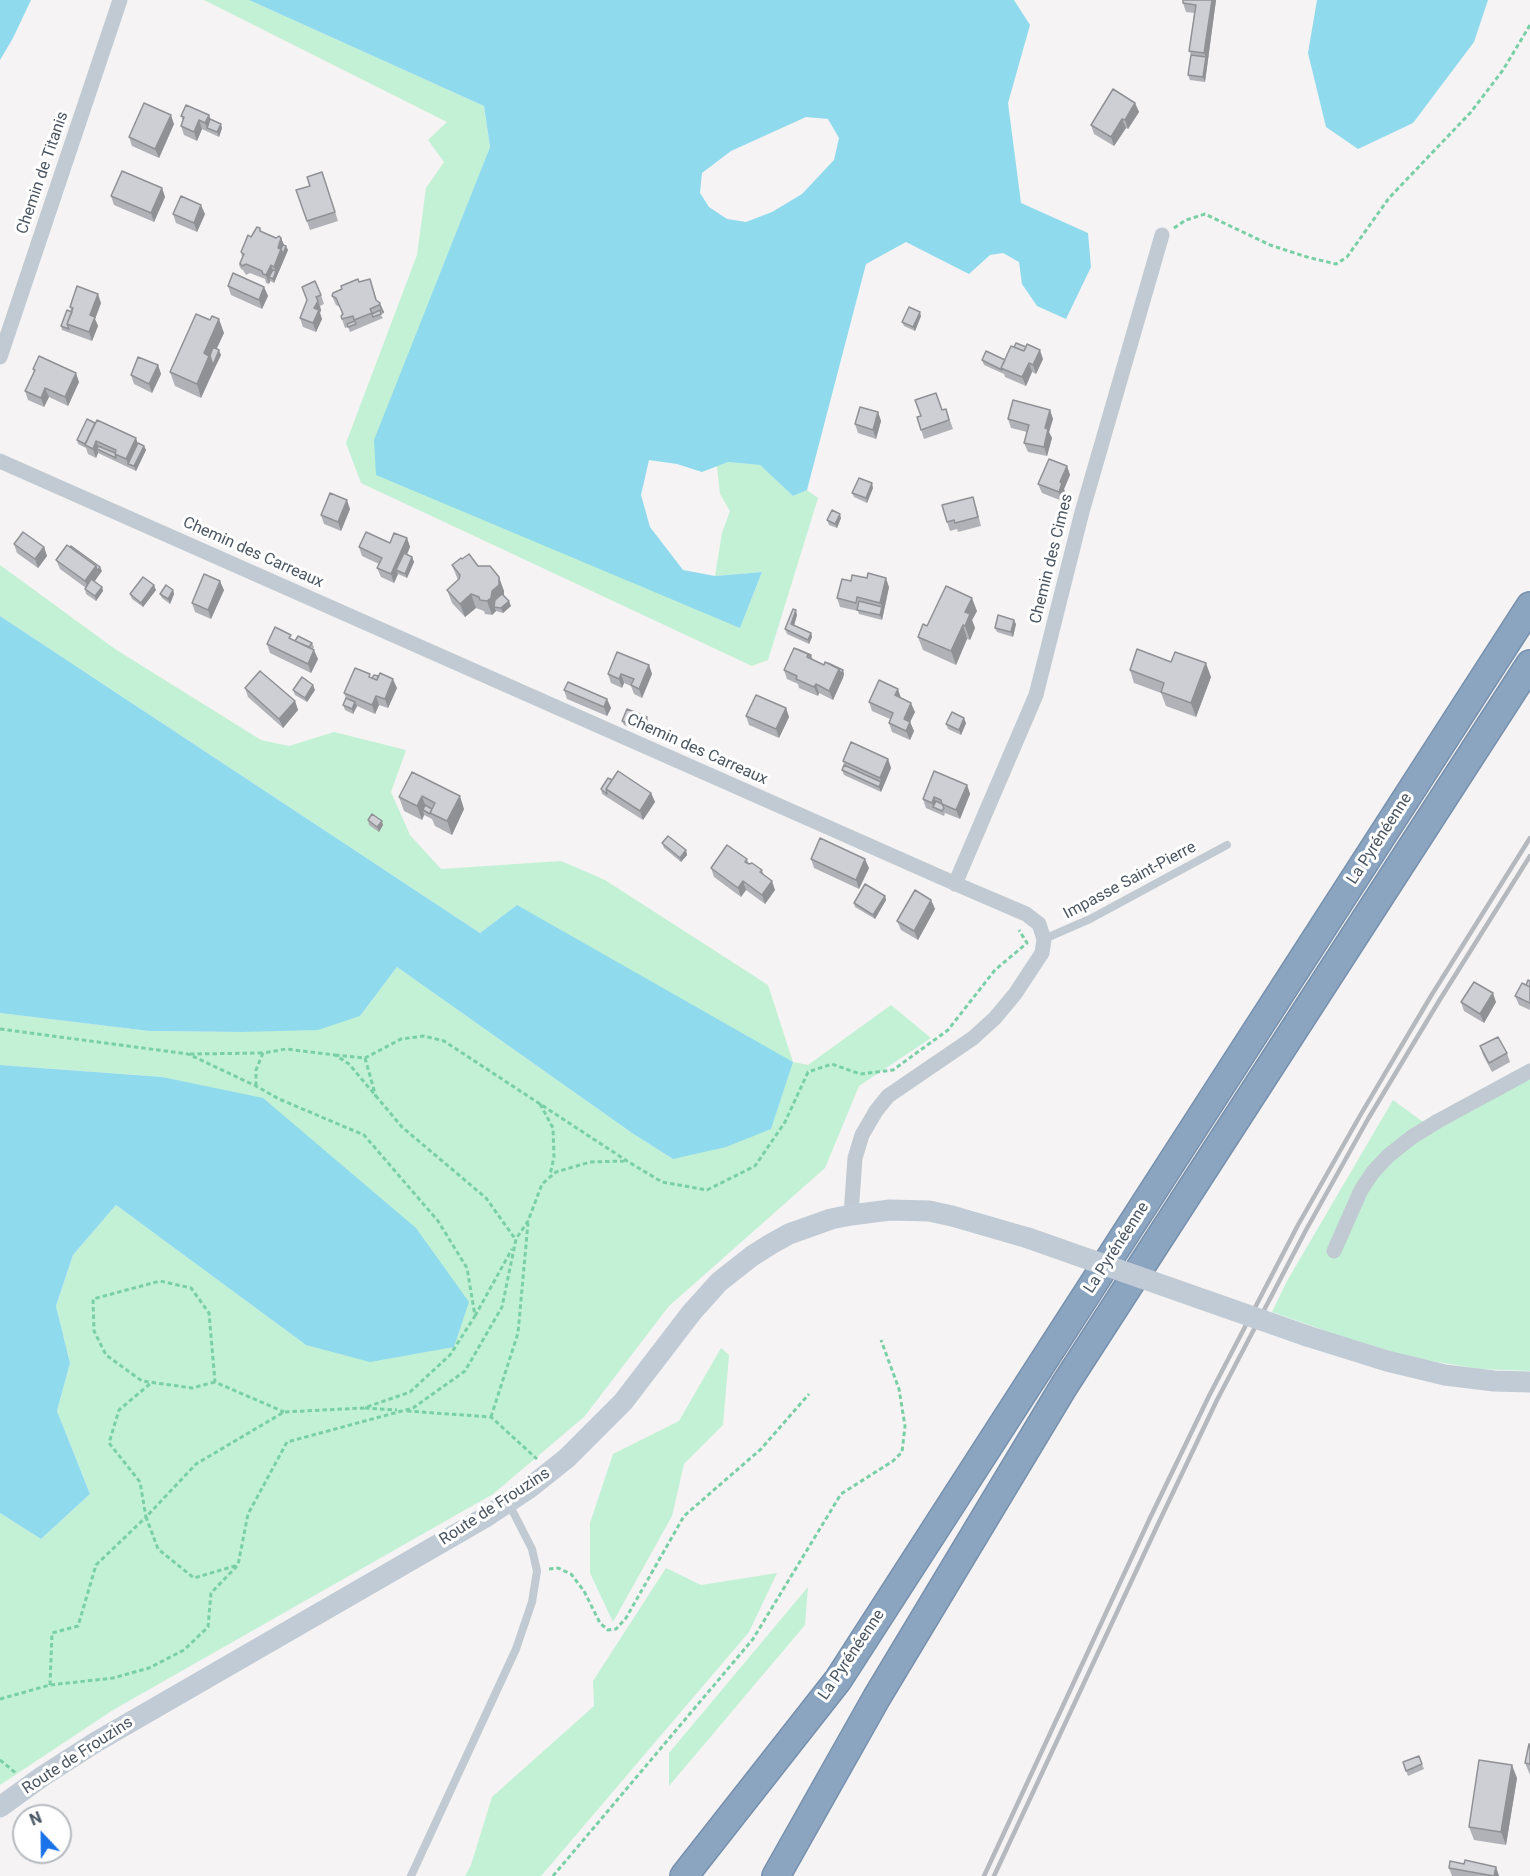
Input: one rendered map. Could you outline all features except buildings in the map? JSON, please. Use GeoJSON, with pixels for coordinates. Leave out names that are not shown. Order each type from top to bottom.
{"type":"FeatureCollection","features":[{"type":"Feature","properties":{"kind":"highway","name":"La Pyrénéenne"},"geometry":{"type":"LineString","coordinates":[[684,1876],[838,1680],[1530,606]]}},
{"type":"Feature","properties":{"kind":"highway","name":"La Pyrénéenne"},"geometry":{"type":"LineString","coordinates":[[776,1876],[877,1697],[1064,1386],[1530,664]]}},
{"type":"Feature","properties":{"kind":"highway"},"geometry":{"type":"LineString","coordinates":[[797,1876],[806,1823]]}},
{"type":"Feature","properties":{"kind":"main road","name":"Route de Frouzins"},"geometry":{"type":"LineString","coordinates":[[0,1807],[96,1742],[509,1502],[551,1472],[623,1402],[712,1289],[752,1256],[789,1234],[812,1225],[850,1215],[890,1210],[929,1211],[1028,1238],[1307,1336],[1387,1361],[1445,1375],[1494,1381],[1530,1382]]}},
{"type":"Feature","properties":{"kind":"street","name":"Chemin de Titanis"},"geometry":{"type":"LineString","coordinates":[[0,357],[120,0]]}},
{"type":"Feature","properties":{"kind":"street","name":"Chemin des Cimes"},"geometry":{"type":"LineString","coordinates":[[955,884],[1036,695],[1082,512],[1162,235]]}},
{"type":"Feature","properties":{"kind":"street","name":"Chemin des Carreaux"},"geometry":{"type":"LineString","coordinates":[[0,461],[1026,914],[1039,924],[1044,939]]}},
{"type":"Feature","properties":{"kind":"street"},"geometry":{"type":"LineString","coordinates":[[850,1215],[855,1158],[862,1135],[876,1111],[888,1096],[973,1038],[995,1018],[1015,994],[1042,953],[1044,939]]}},
{"type":"Feature","properties":{"kind":"street"},"geometry":{"type":"LineString","coordinates":[[1334,1251],[1361,1190],[1388,1156],[1429,1126],[1530,1071]]}},
{"type":"Feature","properties":{"kind":"lane","name":"Impasse Saint-Pierre"},"geometry":{"type":"LineString","coordinates":[[1044,939],[1090,919],[1227,845]]}},
{"type":"Feature","properties":{"kind":"lane"},"geometry":{"type":"LineString","coordinates":[[411,1876],[516,1649],[532,1602],[537,1570],[532,1549],[509,1502]]}},
{"type":"Feature","properties":{"kind":"path"},"geometry":{"type":"LineString","coordinates":[[1162,235],[1186,220],[1205,214],[1270,244],[1336,264],[1347,257],[1389,198],[1471,112],[1503,70],[1530,26]]}},
{"type":"Feature","properties":{"kind":"path"},"geometry":{"type":"LineString","coordinates":[[0,1029],[188,1054],[263,1053],[286,1049],[365,1058],[401,1039],[424,1036],[444,1041],[662,1182],[707,1190],[755,1166],[785,1122],[808,1072],[832,1064],[860,1074],[893,1070],[948,1030],[995,970],[1027,943],[1017,926]]}},
{"type":"Feature","properties":{"kind":"path"},"geometry":{"type":"LineString","coordinates":[[256,1086],[256,1070],[263,1053]]}},
{"type":"Feature","properties":{"kind":"path"},"geometry":{"type":"LineString","coordinates":[[188,1054],[279,1099],[364,1135],[438,1221],[467,1268],[475,1316]]}},
{"type":"Feature","properties":{"kind":"path"},"geometry":{"type":"LineString","coordinates":[[0,1699],[50,1685],[112,1678],[149,1668],[184,1650],[207,1627],[211,1593],[238,1565],[248,1514],[287,1442],[413,1408],[465,1371],[502,1307],[516,1239],[486,1198],[402,1127],[349,1064],[335,1055]]}},
{"type":"Feature","properties":{"kind":"path"},"geometry":{"type":"LineString","coordinates":[[365,1058],[376,1098]]}},
{"type":"Feature","properties":{"kind":"path"},"geometry":{"type":"LineString","coordinates":[[540,1104],[553,1128],[554,1157],[550,1177]]}},
{"type":"Feature","properties":{"kind":"path"},"geometry":{"type":"LineString","coordinates":[[364,1408],[410,1392],[450,1355],[475,1316],[528,1221],[542,1184],[556,1172],[590,1162],[627,1161]]}},
{"type":"Feature","properties":{"kind":"path"},"geometry":{"type":"LineString","coordinates":[[491,1417],[518,1333],[528,1221]]}},
{"type":"Feature","properties":{"kind":"path"},"geometry":{"type":"LineString","coordinates":[[216,1382],[209,1313],[191,1288],[160,1281],[93,1299],[94,1331],[106,1355],[142,1381],[192,1388],[216,1382],[284,1412],[364,1408],[491,1417],[551,1472]]}},
{"type":"Feature","properties":{"kind":"path"},"geometry":{"type":"LineString","coordinates":[[552,1876],[753,1639],[841,1494],[893,1461],[902,1452],[905,1426],[899,1389],[880,1340]]}},
{"type":"Feature","properties":{"kind":"path"},"geometry":{"type":"LineString","coordinates":[[152,1382],[119,1410],[109,1443],[140,1482],[146,1517],[158,1549],[194,1578],[238,1565]]}},
{"type":"Feature","properties":{"kind":"path"},"geometry":{"type":"LineString","coordinates":[[537,1570],[558,1568],[571,1574],[584,1591],[600,1623],[608,1630],[616,1629],[626,1618],[684,1516],[761,1449],[809,1394]]}},
{"type":"Feature","properties":{"kind":"path"},"geometry":{"type":"LineString","coordinates":[[50,1685],[52,1633],[78,1626],[96,1565],[196,1464],[284,1412]]}},
{"type":"Feature","properties":{"kind":"green space"},"geometry":{"type":"Polygon","coordinates":[[[204,0],[249,0],[484,106],[490,147],[375,440],[740,628],[762,572],[715,576],[722,533],[730,511],[720,494],[717,466],[728,462],[760,465],[793,496],[807,490],[818,498],[768,660],[752,666],[361,483],[346,443],[417,255],[426,188],[444,162],[428,140],[447,122],[204,0]]]}},
{"type":"Feature","properties":{"kind":"green space"},"geometry":{"type":"Polygon","coordinates":[[[0,565],[115,649],[261,740],[289,746],[334,732],[406,750],[391,792],[410,835],[441,869],[561,861],[605,880],[768,985],[793,1062],[808,1065],[891,1005],[931,1038],[859,1086],[825,1168],[669,1306],[584,1417],[493,1494],[113,1710],[0,1785],[0,1513],[41,1539],[90,1494],[57,1411],[70,1363],[56,1306],[73,1255],[116,1205],[306,1345],[162,1077],[0,1065],[0,1013],[149,1031],[241,1032],[360,1016],[397,967],[632,1133],[673,1159],[517,905],[480,933],[0,616],[0,565]]]}},
{"type":"Feature","properties":{"kind":"green space"},"geometry":{"type":"Polygon","coordinates":[[[1530,1078],[1530,1371],[1480,1369],[1413,1358],[1272,1312],[1287,1281],[1393,1100],[1434,1130],[1530,1078]]]}},
{"type":"Feature","properties":{"kind":"green space"},"geometry":{"type":"Polygon","coordinates":[[[721,1348],[729,1355],[723,1425],[684,1464],[672,1516],[613,1622],[590,1573],[590,1523],[613,1454],[679,1421],[721,1348]]]}},
{"type":"Feature","properties":{"kind":"green space"},"geometry":{"type":"Polygon","coordinates":[[[666,1568],[701,1585],[777,1573],[749,1632],[541,1876],[465,1876],[471,1865],[492,1797],[594,1706],[593,1681],[666,1568]]]}},
{"type":"Feature","properties":{"kind":"green space"},"geometry":{"type":"Polygon","coordinates":[[[808,1587],[805,1625],[669,1786],[669,1753],[808,1587]]]}},
{"type":"Feature","properties":{"kind":"water"},"geometry":{"type":"Polygon","coordinates":[[[0,0],[31,0],[0,60],[0,0]]]}},
{"type":"Feature","properties":{"kind":"water"},"geometry":{"type":"Polygon","coordinates":[[[249,0],[1014,0],[1030,25],[1008,103],[1021,203],[1088,233],[1091,267],[1066,319],[1037,306],[1022,284],[1019,262],[1003,253],[990,255],[969,274],[906,242],[866,264],[807,490],[793,496],[760,465],[728,462],[702,472],[677,464],[649,460],[641,495],[650,527],[683,570],[715,576],[762,572],[740,628],[376,475],[374,440],[490,147],[484,106],[249,0]],[[806,117],[731,151],[702,173],[700,193],[709,207],[727,219],[746,222],[772,212],[802,194],[834,160],[839,138],[828,119],[806,117]]]}},
{"type":"Feature","properties":{"kind":"water"},"geometry":{"type":"Polygon","coordinates":[[[1317,0],[1488,0],[1474,42],[1413,123],[1358,149],[1326,127],[1308,53],[1317,0]]]}},
{"type":"Feature","properties":{"kind":"water"},"geometry":{"type":"Polygon","coordinates":[[[0,616],[480,933],[517,905],[793,1062],[771,1129],[726,1147],[673,1159],[632,1133],[397,967],[360,1016],[318,1030],[149,1031],[0,1013],[0,616]]]}},
{"type":"Feature","properties":{"kind":"water"},"geometry":{"type":"Polygon","coordinates":[[[0,1065],[162,1077],[263,1098],[416,1228],[469,1302],[454,1347],[370,1362],[306,1345],[116,1205],[73,1255],[56,1306],[70,1363],[57,1411],[90,1494],[41,1539],[0,1513],[0,1065]]]}},
{"type":"Feature","properties":{"kind":"railway"},"geometry":{"type":"LineString","coordinates":[[984,1876],[1150,1518],[1209,1396],[1298,1225],[1431,996],[1530,838]]}},
{"type":"Feature","properties":{"kind":"railway"},"geometry":{"type":"LineString","coordinates":[[994,1876],[1217,1400],[1306,1230],[1368,1119],[1530,856]]}}]}
